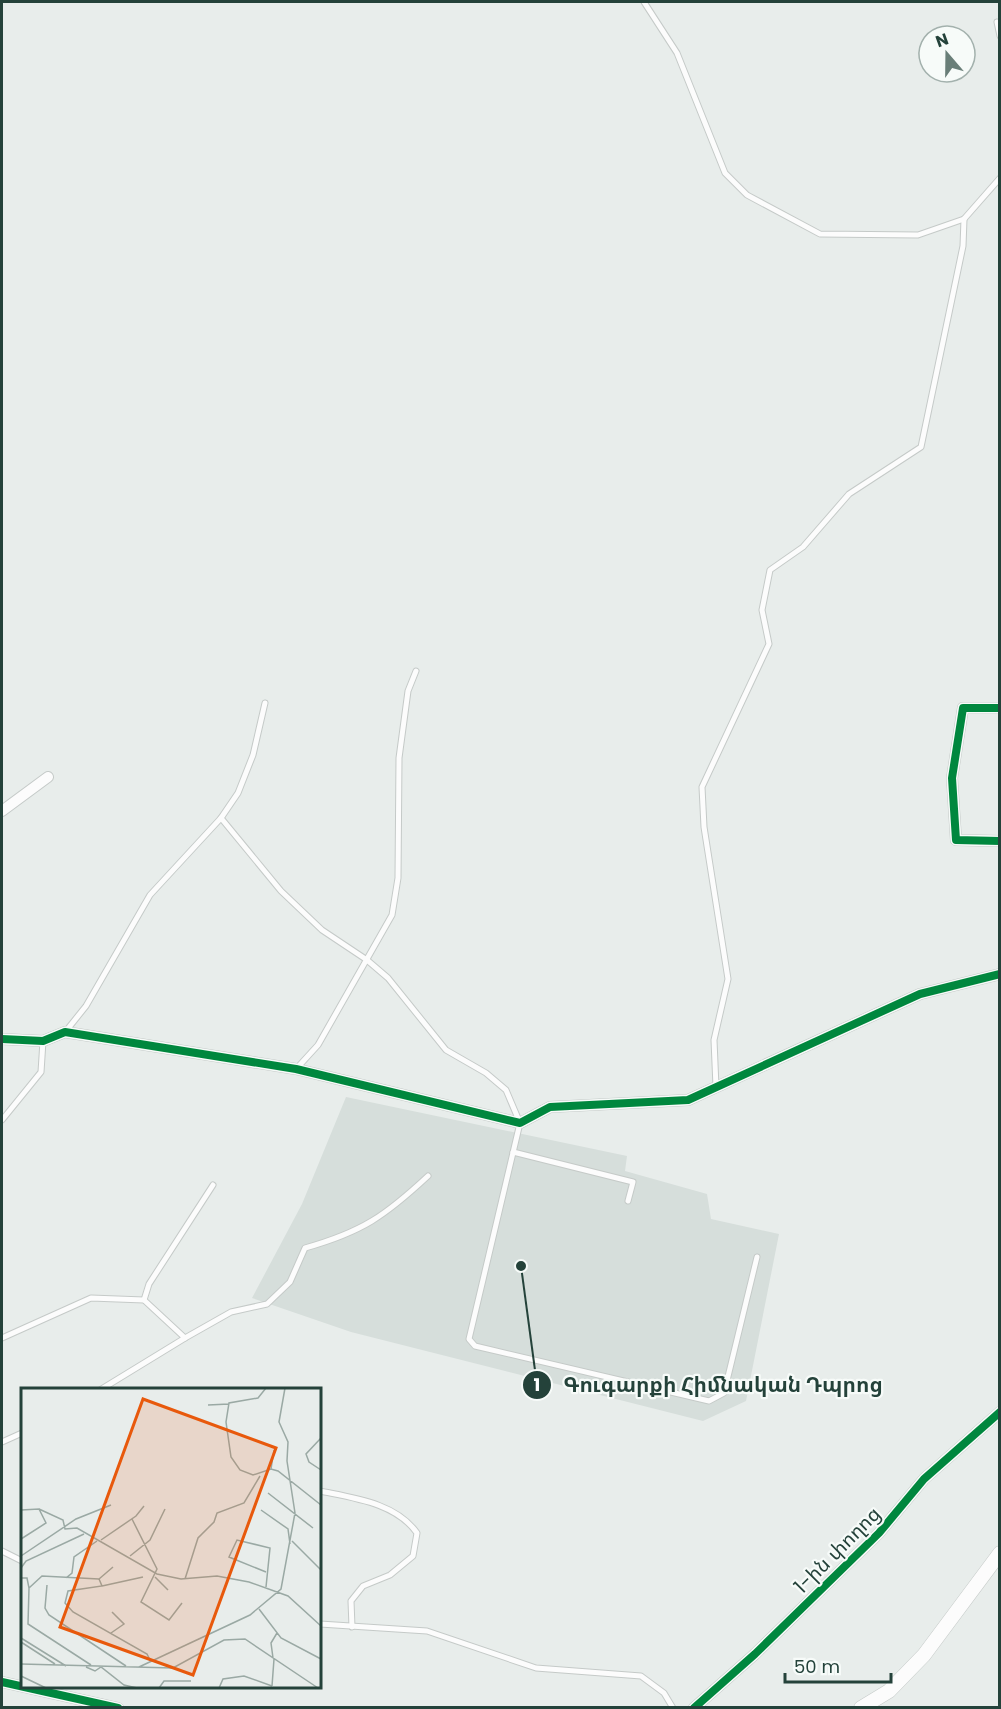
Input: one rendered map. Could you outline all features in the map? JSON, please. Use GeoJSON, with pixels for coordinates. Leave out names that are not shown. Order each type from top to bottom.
{"type":"FeatureCollection","features":[{"type":"Feature","properties":{"kind":"street"},"geometry":{"type":"LineString","coordinates":[[999,708],[963,708],[952,778],[956,840],[999,841]]}},
{"type":"Feature","properties":{"kind":"street"},"geometry":{"type":"LineString","coordinates":[[2,811],[48,777]]}},
{"type":"Feature","properties":{"kind":"street"},"geometry":{"type":"LineString","coordinates":[[2,1039],[43,1041],[65,1032],[296,1069],[520,1123],[550,1107],[688,1100],[920,994],[999,974]]}},
{"type":"Feature","properties":{"kind":"street","name":"1-ին փողոց"},"geometry":{"type":"LineString","coordinates":[[694,1707],[755,1654],[879,1533],[924,1479],[999,1412]]}},
{"type":"Feature","properties":{"kind":"street"},"geometry":{"type":"LineString","coordinates":[[861,1707],[889,1691],[924,1655],[999,1553]]}},
{"type":"Feature","properties":{"kind":"street"},"geometry":{"type":"LineString","coordinates":[[2,1682],[21,1686]]}},
{"type":"Feature","properties":{"kind":"street"},"geometry":{"type":"LineString","coordinates":[[30,1688],[118,1707]]}},
{"type":"Feature","properties":{"kind":"lane"},"geometry":{"type":"LineString","coordinates":[[644,2],[677,53],[725,173],[747,195],[820,234],[918,235],[964,219],[999,178]]}},
{"type":"Feature","properties":{"kind":"lane"},"geometry":{"type":"LineString","coordinates":[[997,22],[999,36]]}},
{"type":"Feature","properties":{"kind":"lane"},"geometry":{"type":"LineString","coordinates":[[716,1088],[714,1040],[728,979],[704,827],[702,787],[769,644],[762,610],[770,570],[803,548],[849,494],[921,447],[963,246],[964,219]]}},
{"type":"Feature","properties":{"kind":"lane"},"geometry":{"type":"LineString","coordinates":[[296,1069],[318,1045],[392,915],[398,878],[399,758],[408,691],[416,671]]}},
{"type":"Feature","properties":{"kind":"lane"},"geometry":{"type":"LineString","coordinates":[[65,1032],[86,1006],[150,895],[221,818],[238,793],[253,755],[264,703]]}},
{"type":"Feature","properties":{"kind":"lane"},"geometry":{"type":"LineString","coordinates":[[221,818],[281,891],[322,930],[368,960],[388,978],[446,1050],[486,1073],[506,1090],[520,1123],[469,1339],[475,1346],[709,1401],[724,1393],[757,1257]]}},
{"type":"Feature","properties":{"kind":"lane"},"geometry":{"type":"LineString","coordinates":[[2,1120],[41,1072],[43,1041]]}},
{"type":"Feature","properties":{"kind":"lane"},"geometry":{"type":"LineString","coordinates":[[513,1152],[633,1182],[628,1202]]}},
{"type":"Feature","properties":{"kind":"lane"},"geometry":{"type":"LineString","coordinates":[[102,1388],[231,1312],[267,1304],[290,1282],[305,1248],[344,1237],[390,1211],[428,1176]]}},
{"type":"Feature","properties":{"kind":"lane"},"geometry":{"type":"LineString","coordinates":[[144,1300],[149,1284],[213,1185]]}},
{"type":"Feature","properties":{"kind":"lane"},"geometry":{"type":"LineString","coordinates":[[2,1338],[91,1298],[144,1300],[184,1338]]}},
{"type":"Feature","properties":{"kind":"lane"},"geometry":{"type":"LineString","coordinates":[[2,1442],[21,1433]]}},
{"type":"Feature","properties":{"kind":"lane"},"geometry":{"type":"LineString","coordinates":[[321,1491],[368,1500],[407,1519],[417,1533],[413,1556],[390,1575],[363,1586],[351,1601],[352,1627]]}},
{"type":"Feature","properties":{"kind":"lane"},"geometry":{"type":"LineString","coordinates":[[2,1551],[21,1561]]}},
{"type":"Feature","properties":{"kind":"lane"},"geometry":{"type":"LineString","coordinates":[[321,1624],[427,1631],[536,1668],[641,1677],[664,1693],[673,1707]]}},
{"type":"Feature","properties":{"kind":"shaded area"},"geometry":{"type":"Polygon","coordinates":[[[346,1097],[627,1156],[625,1171],[707,1194],[711,1219],[779,1234],[746,1401],[703,1421],[351,1332],[252,1298],[302,1204],[346,1097]]]}},
{"type":"Feature","properties":{"kind":"cycle path"},"geometry":{"type":"LineString","coordinates":[[1000,708],[963,708],[952,778],[956,840],[1000,841]]}},
{"type":"Feature","properties":{"kind":"cycle path"},"geometry":{"type":"LineString","coordinates":[[2,1039],[43,1041],[65,1032],[296,1069],[520,1123],[550,1107],[688,1100],[920,994],[1000,974]]}},
{"type":"Feature","properties":{"kind":"cycle path"},"geometry":{"type":"LineString","coordinates":[[694,1708],[755,1654],[879,1533],[924,1479],[1000,1412]]}},
{"type":"Feature","properties":{"kind":"cycle path"},"geometry":{"type":"LineString","coordinates":[[2,1682],[21,1686]]}},
{"type":"Feature","properties":{"kind":"cycle path"},"geometry":{"type":"LineString","coordinates":[[29,1688],[118,1708]]}},
{"type":"Feature","properties":{"kind":"place","name":"Գուգարքի Հիմնական Դպրոց"},"geometry":{"type":"Point","coordinates":[521,1266]}}]}
